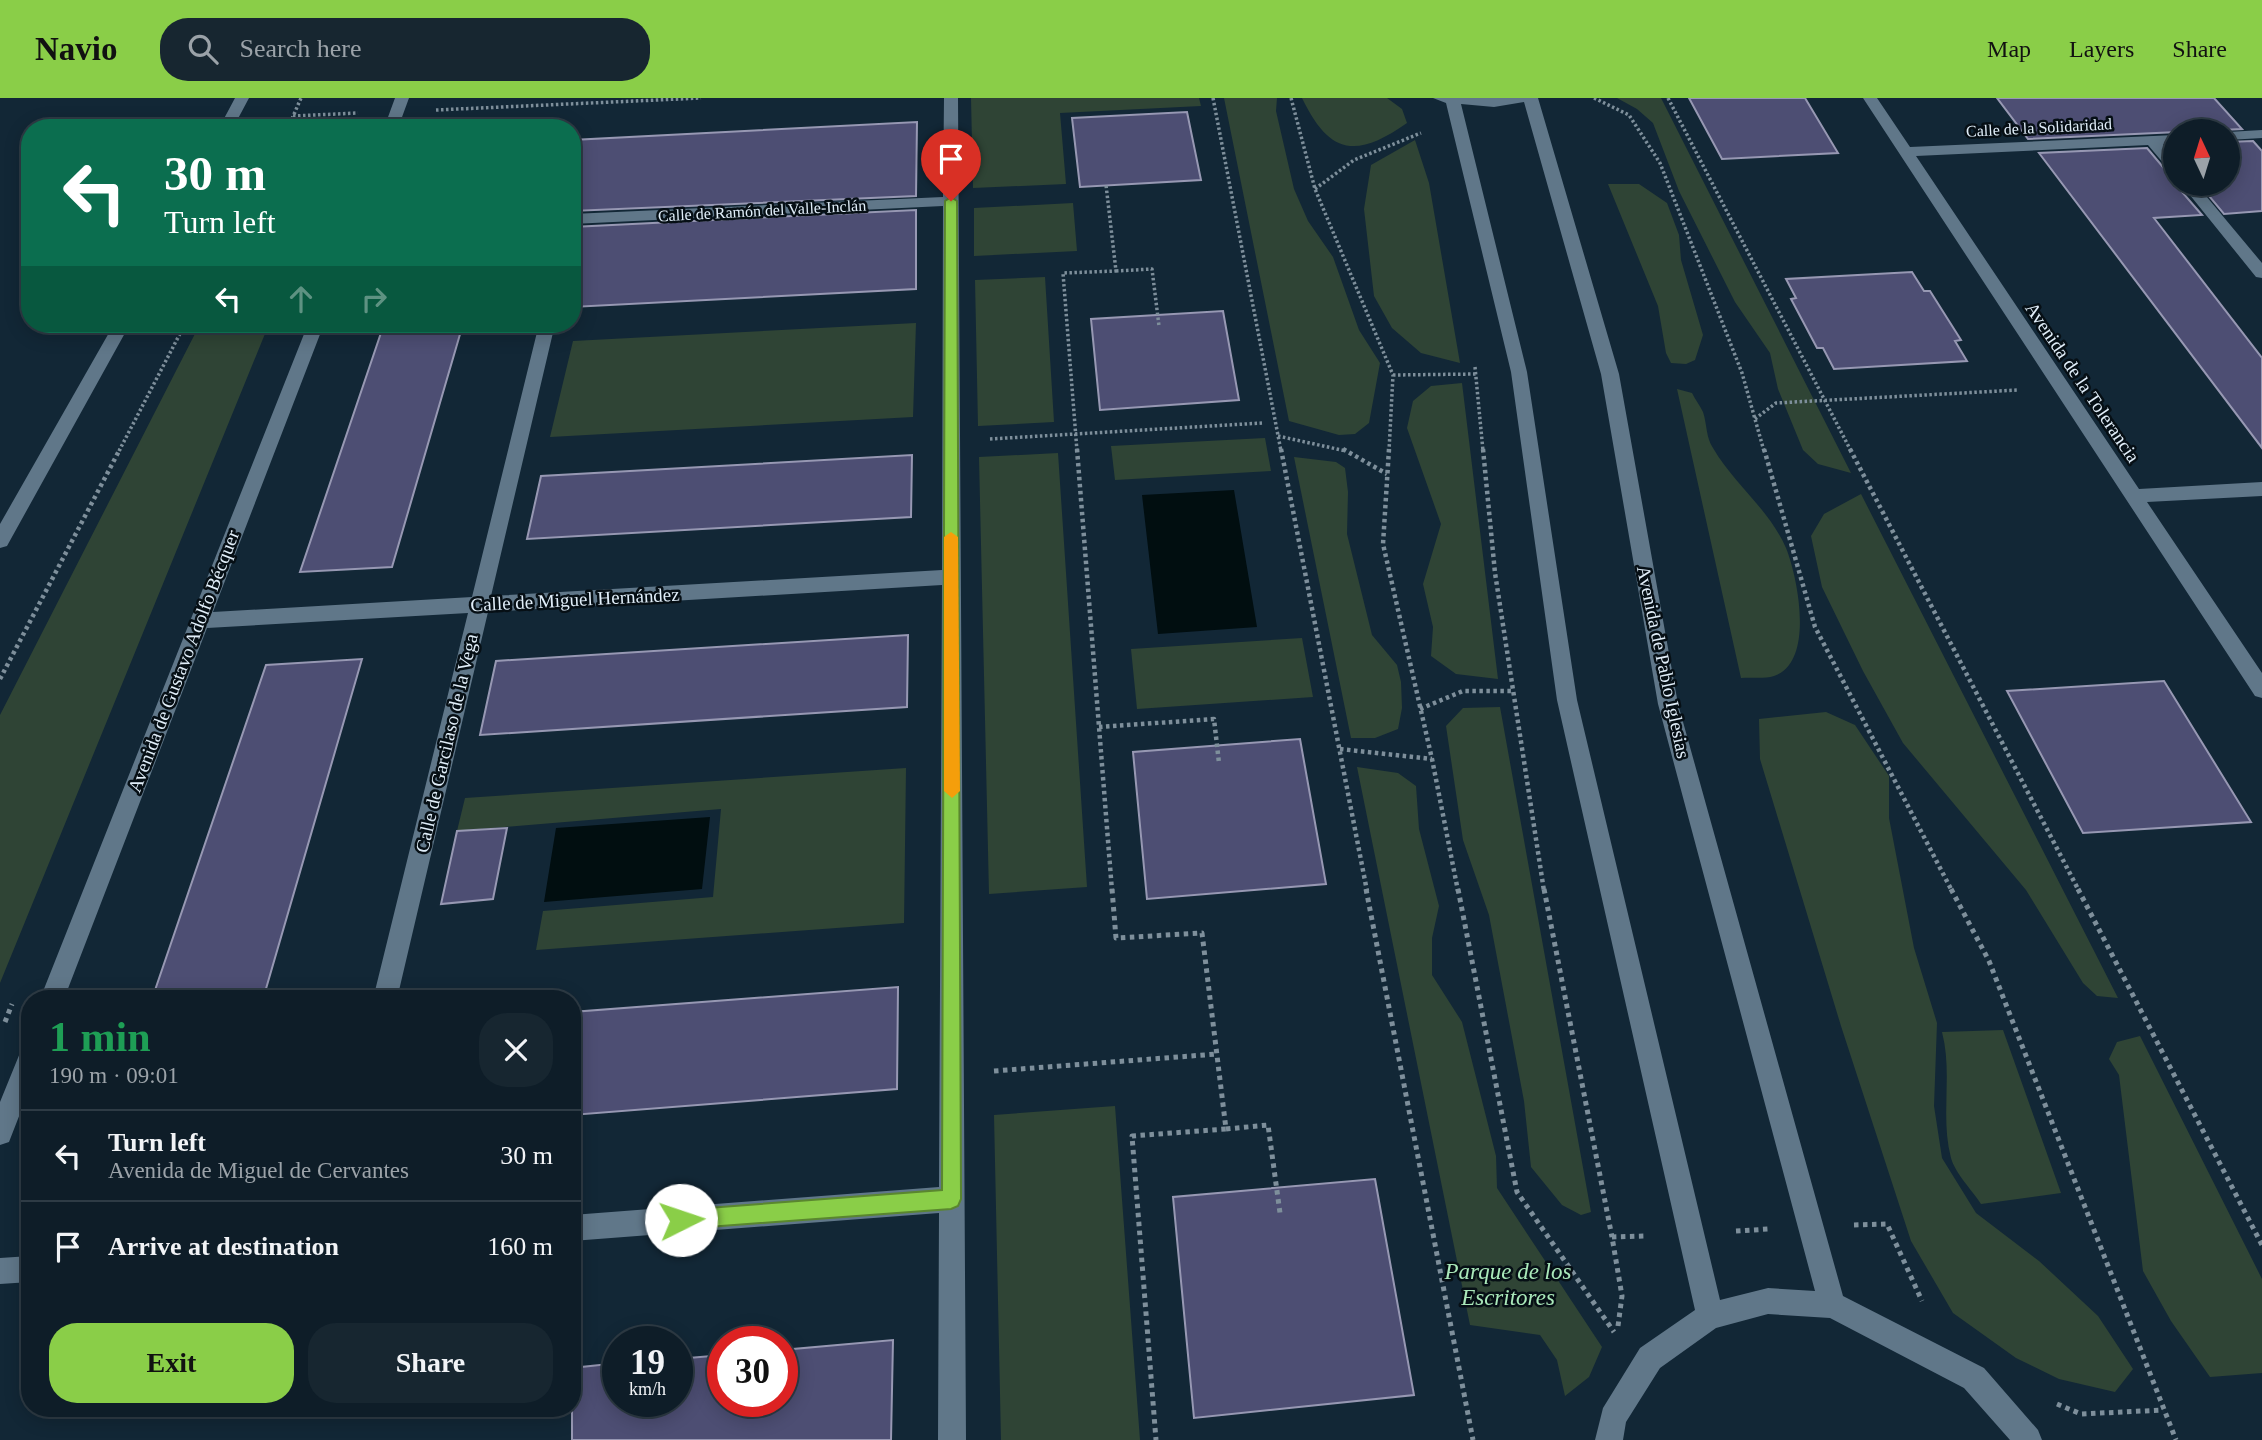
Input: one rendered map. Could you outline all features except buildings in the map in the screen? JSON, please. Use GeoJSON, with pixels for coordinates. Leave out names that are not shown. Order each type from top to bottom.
{"type":"FeatureCollection","features":[{"type":"Feature","properties":{"kind":"street"},"geometry":{"type":"LineString","coordinates":[[231,119],[242,98]]}},
{"type":"Feature","properties":{"kind":"street"},"geometry":{"type":"LineString","coordinates":[[951,98],[952,1440]]}},
{"type":"Feature","properties":{"kind":"street"},"geometry":{"type":"LineString","coordinates":[[1524,98],[1494,103],[1446,100],[1519,372],[1567,700],[1710,1315]]}},
{"type":"Feature","properties":{"kind":"street","name":"Avenida de Pablo Iglesias"},"geometry":{"type":"LineString","coordinates":[[1531,98],[1610,374],[1668,704],[1832,1305]]}},
{"type":"Feature","properties":{"kind":"street","name":"Avenida de la Tolerancia"},"geometry":{"type":"LineString","coordinates":[[1870,98],[2262,690]]}},
{"type":"Feature","properties":{"kind":"street"},"geometry":{"type":"LineString","coordinates":[[2240,135],[2262,134]]}},
{"type":"Feature","properties":{"kind":"street","name":"Calle de la Solidaridad"},"geometry":{"type":"LineString","coordinates":[[1905,152],[2163,139]]}},
{"type":"Feature","properties":{"kind":"street"},"geometry":{"type":"LineString","coordinates":[[2152,140],[2163,153]]}},
{"type":"Feature","properties":{"kind":"street"},"geometry":{"type":"LineString","coordinates":[[2198,196],[2262,273]]}},
{"type":"Feature","properties":{"kind":"street","name":"Calle de Ramón del Valle-Inclán"},"geometry":{"type":"LineString","coordinates":[[581,219],[951,201]]}},
{"type":"Feature","properties":{"kind":"street"},"geometry":{"type":"LineString","coordinates":[[0,541],[117,333]]}},
{"type":"Feature","properties":{"kind":"street","name":"Avenida de Gustavo Adolfo Bécquer"},"geometry":{"type":"LineString","coordinates":[[56,990],[312,333]]}},
{"type":"Feature","properties":{"kind":"street","name":"Calle de Garcilaso de la Vega"},"geometry":{"type":"LineString","coordinates":[[387,990],[545,333]]}},
{"type":"Feature","properties":{"kind":"street"},"geometry":{"type":"LineString","coordinates":[[2133,496],[2262,489]]}},
{"type":"Feature","properties":{"kind":"street","name":"Calle de Miguel Hernández"},"geometry":{"type":"LineString","coordinates":[[199,621],[951,577]]}},
{"type":"Feature","properties":{"kind":"street"},"geometry":{"type":"LineString","coordinates":[[0,1133],[21,1079]]}},
{"type":"Feature","properties":{"kind":"street"},"geometry":{"type":"LineString","coordinates":[[581,1227],[951,1199]]}},
{"type":"Feature","properties":{"kind":"street"},"geometry":{"type":"LineString","coordinates":[[0,1271],[21,1270]]}},
{"type":"Feature","properties":{"kind":"street"},"geometry":{"type":"LineString","coordinates":[[1609,1440],[1613,1418],[1650,1358],[1710,1315],[1768,1301],[1832,1305],[1974,1378],[2028,1440]]}},
{"type":"Feature","properties":{"kind":"path"},"geometry":{"type":"LineString","coordinates":[[292,119],[301,98]]}},
{"type":"Feature","properties":{"kind":"path"},"geometry":{"type":"LineString","coordinates":[[293,116],[399,105],[701,98]]}},
{"type":"Feature","properties":{"kind":"path"},"geometry":{"type":"LineString","coordinates":[[1213,98],[1474,1440]]}},
{"type":"Feature","properties":{"kind":"path"},"geometry":{"type":"LineString","coordinates":[[1594,98],[1629,116],[1660,163],[1742,373],[1815,626],[1989,961],[2176,1440]]}},
{"type":"Feature","properties":{"kind":"path"},"geometry":{"type":"LineString","coordinates":[[1668,98],[2262,1245]]}},
{"type":"Feature","properties":{"kind":"path"},"geometry":{"type":"LineString","coordinates":[[1315,189],[1354,160],[1427,131]]}},
{"type":"Feature","properties":{"kind":"path"},"geometry":{"type":"LineString","coordinates":[[1106,186],[1116,271]]}},
{"type":"Feature","properties":{"kind":"path"},"geometry":{"type":"LineString","coordinates":[[1159,326],[1152,269],[1063,274],[1116,938],[1202,933],[1226,1129]]}},
{"type":"Feature","properties":{"kind":"path"},"geometry":{"type":"LineString","coordinates":[[0,679],[180,333]]}},
{"type":"Feature","properties":{"kind":"path"},"geometry":{"type":"LineString","coordinates":[[1474,361],[1495,573],[1512,691],[1548,913],[1612,1237]]}},
{"type":"Feature","properties":{"kind":"path"},"geometry":{"type":"LineString","coordinates":[[1393,376],[1434,372],[1476,374]]}},
{"type":"Feature","properties":{"kind":"path"},"geometry":{"type":"LineString","coordinates":[[1755,419],[1776,403],[2019,390]]}},
{"type":"Feature","properties":{"kind":"path"},"geometry":{"type":"LineString","coordinates":[[978,439],[1262,423]]}},
{"type":"Feature","properties":{"kind":"path"},"geometry":{"type":"LineString","coordinates":[[1278,436],[1339,447],[1387,474]]}},
{"type":"Feature","properties":{"kind":"path"},"geometry":{"type":"LineString","coordinates":[[1420,709],[1463,691],[1512,691]]}},
{"type":"Feature","properties":{"kind":"path"},"geometry":{"type":"LineString","coordinates":[[1099,727],[1214,719],[1219,763]]}},
{"type":"Feature","properties":{"kind":"path"},"geometry":{"type":"LineString","coordinates":[[1340,749],[1432,759]]}},
{"type":"Feature","properties":{"kind":"path"},"geometry":{"type":"LineString","coordinates":[[952,1074],[1217,1054]]}},
{"type":"Feature","properties":{"kind":"path"},"geometry":{"type":"LineString","coordinates":[[1156,1440],[1132,1136],[1268,1125],[1280,1213]]}},
{"type":"Feature","properties":{"kind":"green space"},"geometry":{"type":"Polygon","coordinates":[[[971,98],[1199,98],[1201,106],[1060,113],[1066,184],[973,188],[971,98]]]}},
{"type":"Feature","properties":{"kind":"green space"},"geometry":{"type":"Polygon","coordinates":[[[1224,98],[1277,98],[1276,111],[1294,189],[1308,221],[1333,257],[1359,330],[1380,363],[1369,423],[1355,434],[1339,435],[1289,421],[1224,98]]]}},
{"type":"Feature","properties":{"kind":"green space"},"geometry":{"type":"Polygon","coordinates":[[[1302,98],[1387,98],[1402,109],[1407,123],[1373,142],[1359,146],[1346,145],[1334,141],[1323,131],[1302,98]]]}},
{"type":"Feature","properties":{"kind":"green space"},"geometry":{"type":"Polygon","coordinates":[[[1617,98],[1661,98],[1851,473],[1818,464],[1803,450],[1778,389],[1770,353],[1735,302],[1679,191],[1653,123],[1637,109],[1617,98]]]}},
{"type":"Feature","properties":{"kind":"green space"},"geometry":{"type":"Polygon","coordinates":[[[1415,140],[1429,183],[1460,363],[1421,353],[1392,328],[1374,296],[1364,209],[1371,165],[1415,140]]]}},
{"type":"Feature","properties":{"kind":"green space"},"geometry":{"type":"Polygon","coordinates":[[[1608,184],[1639,184],[1667,203],[1679,235],[1681,260],[1703,335],[1695,360],[1686,364],[1671,363],[1666,353],[1658,306],[1608,184]]]}},
{"type":"Feature","properties":{"kind":"green space"},"geometry":{"type":"Polygon","coordinates":[[[1073,203],[1077,251],[974,256],[974,208],[1073,203]]]}},
{"type":"Feature","properties":{"kind":"green space"},"geometry":{"type":"Polygon","coordinates":[[[1045,277],[1054,422],[978,426],[975,280],[1045,277]]]}},
{"type":"Feature","properties":{"kind":"green space"},"geometry":{"type":"Polygon","coordinates":[[[916,323],[913,417],[550,437],[573,341],[916,323]]]}},
{"type":"Feature","properties":{"kind":"green space"},"geometry":{"type":"Polygon","coordinates":[[[195,333],[265,333],[0,983],[0,715],[195,333]]]}},
{"type":"Feature","properties":{"kind":"green space"},"geometry":{"type":"Polygon","coordinates":[[[1462,383],[1498,679],[1456,674],[1431,656],[1433,627],[1423,584],[1441,524],[1407,428],[1413,401],[1431,386],[1462,383]]]}},
{"type":"Feature","properties":{"kind":"green space"},"geometry":{"type":"Polygon","coordinates":[[[1677,389],[1692,393],[1703,412],[1713,448],[1779,534],[1791,562],[1798,598],[1799,637],[1795,654],[1787,668],[1774,676],[1741,678],[1677,389]]]}},
{"type":"Feature","properties":{"kind":"green space"},"geometry":{"type":"Polygon","coordinates":[[[1265,438],[1271,471],[1115,480],[1111,446],[1265,438]]]}},
{"type":"Feature","properties":{"kind":"green space"},"geometry":{"type":"Polygon","coordinates":[[[1058,453],[1087,887],[989,894],[979,457],[1058,453]]]}},
{"type":"Feature","properties":{"kind":"green space"},"geometry":{"type":"Polygon","coordinates":[[[1294,457],[1336,462],[1345,468],[1348,492],[1347,534],[1372,635],[1397,665],[1401,682],[1402,708],[1398,729],[1375,738],[1351,738],[1294,457]]]}},
{"type":"Feature","properties":{"kind":"green space"},"geometry":{"type":"Polygon","coordinates":[[[1861,494],[2118,998],[2097,996],[2083,983],[2026,890],[1903,743],[1863,671],[1822,587],[1811,536],[1824,514],[1861,494]]]}},
{"type":"Feature","properties":{"kind":"green space"},"geometry":{"type":"Polygon","coordinates":[[[1302,638],[1313,697],[1137,709],[1131,649],[1302,638]]]}},
{"type":"Feature","properties":{"kind":"green space","name":"Parque de los Escritores"},"geometry":{"type":"Polygon","coordinates":[[[1500,707],[1591,1212],[1581,1215],[1562,1205],[1531,1167],[1524,1101],[1489,915],[1463,840],[1446,726],[1463,708],[1500,707]]]}},
{"type":"Feature","properties":{"kind":"green space"},"geometry":{"type":"Polygon","coordinates":[[[1826,712],[1855,725],[1889,776],[1889,818],[1914,948],[1937,1023],[1934,1106],[1942,1158],[1976,1213],[2039,1261],[2098,1316],[2133,1369],[2115,1392],[2059,1379],[2016,1358],[1953,1313],[1911,1241],[1841,1026],[1760,759],[1759,719],[1826,712]]]}},
{"type":"Feature","properties":{"kind":"green space","name":"Parque de los Escritores"},"geometry":{"type":"Polygon","coordinates":[[[1357,767],[1398,773],[1416,786],[1419,829],[1439,906],[1432,938],[1432,975],[1462,1022],[1496,1156],[1497,1188],[1602,1347],[1589,1377],[1565,1396],[1557,1360],[1540,1335],[1470,1325],[1357,767]]]}},
{"type":"Feature","properties":{"kind":"green space"},"geometry":{"type":"Polygon","coordinates":[[[906,768],[904,923],[536,950],[543,911],[713,897],[721,809],[457,831],[465,798],[906,768]]]}},
{"type":"Feature","properties":{"kind":"green space"},"geometry":{"type":"Polygon","coordinates":[[[2003,1030],[2061,1193],[1981,1204],[1951,1158],[1942,1032],[2003,1030]]]}},
{"type":"Feature","properties":{"kind":"green space"},"geometry":{"type":"Polygon","coordinates":[[[2140,1036],[2262,1279],[2262,1373],[2210,1377],[2171,1321],[2143,1271],[2119,1075],[2109,1059],[2117,1042],[2140,1036]]]}},
{"type":"Feature","properties":{"kind":"green space"},"geometry":{"type":"Polygon","coordinates":[[[1115,1106],[1140,1440],[1001,1440],[994,1115],[1115,1106]]]}},
{"type":"Feature","properties":{"kind":"shaded area"},"geometry":{"type":"Polygon","coordinates":[[[1234,490],[1257,627],[1158,634],[1142,495],[1234,490]]]}},
{"type":"Feature","properties":{"kind":"shaded area"},"geometry":{"type":"Polygon","coordinates":[[[710,817],[702,889],[544,902],[556,828],[710,817]]]}},
{"type":"Feature","properties":{"kind":"slow traffic"},"geometry":{"type":"LineString","coordinates":[[951,537],[952,791]]}},
{"type":"Feature","properties":{"kind":"route"},"geometry":{"type":"LineString","coordinates":[[681,1220],[951,1199],[951,201]]}}]}
